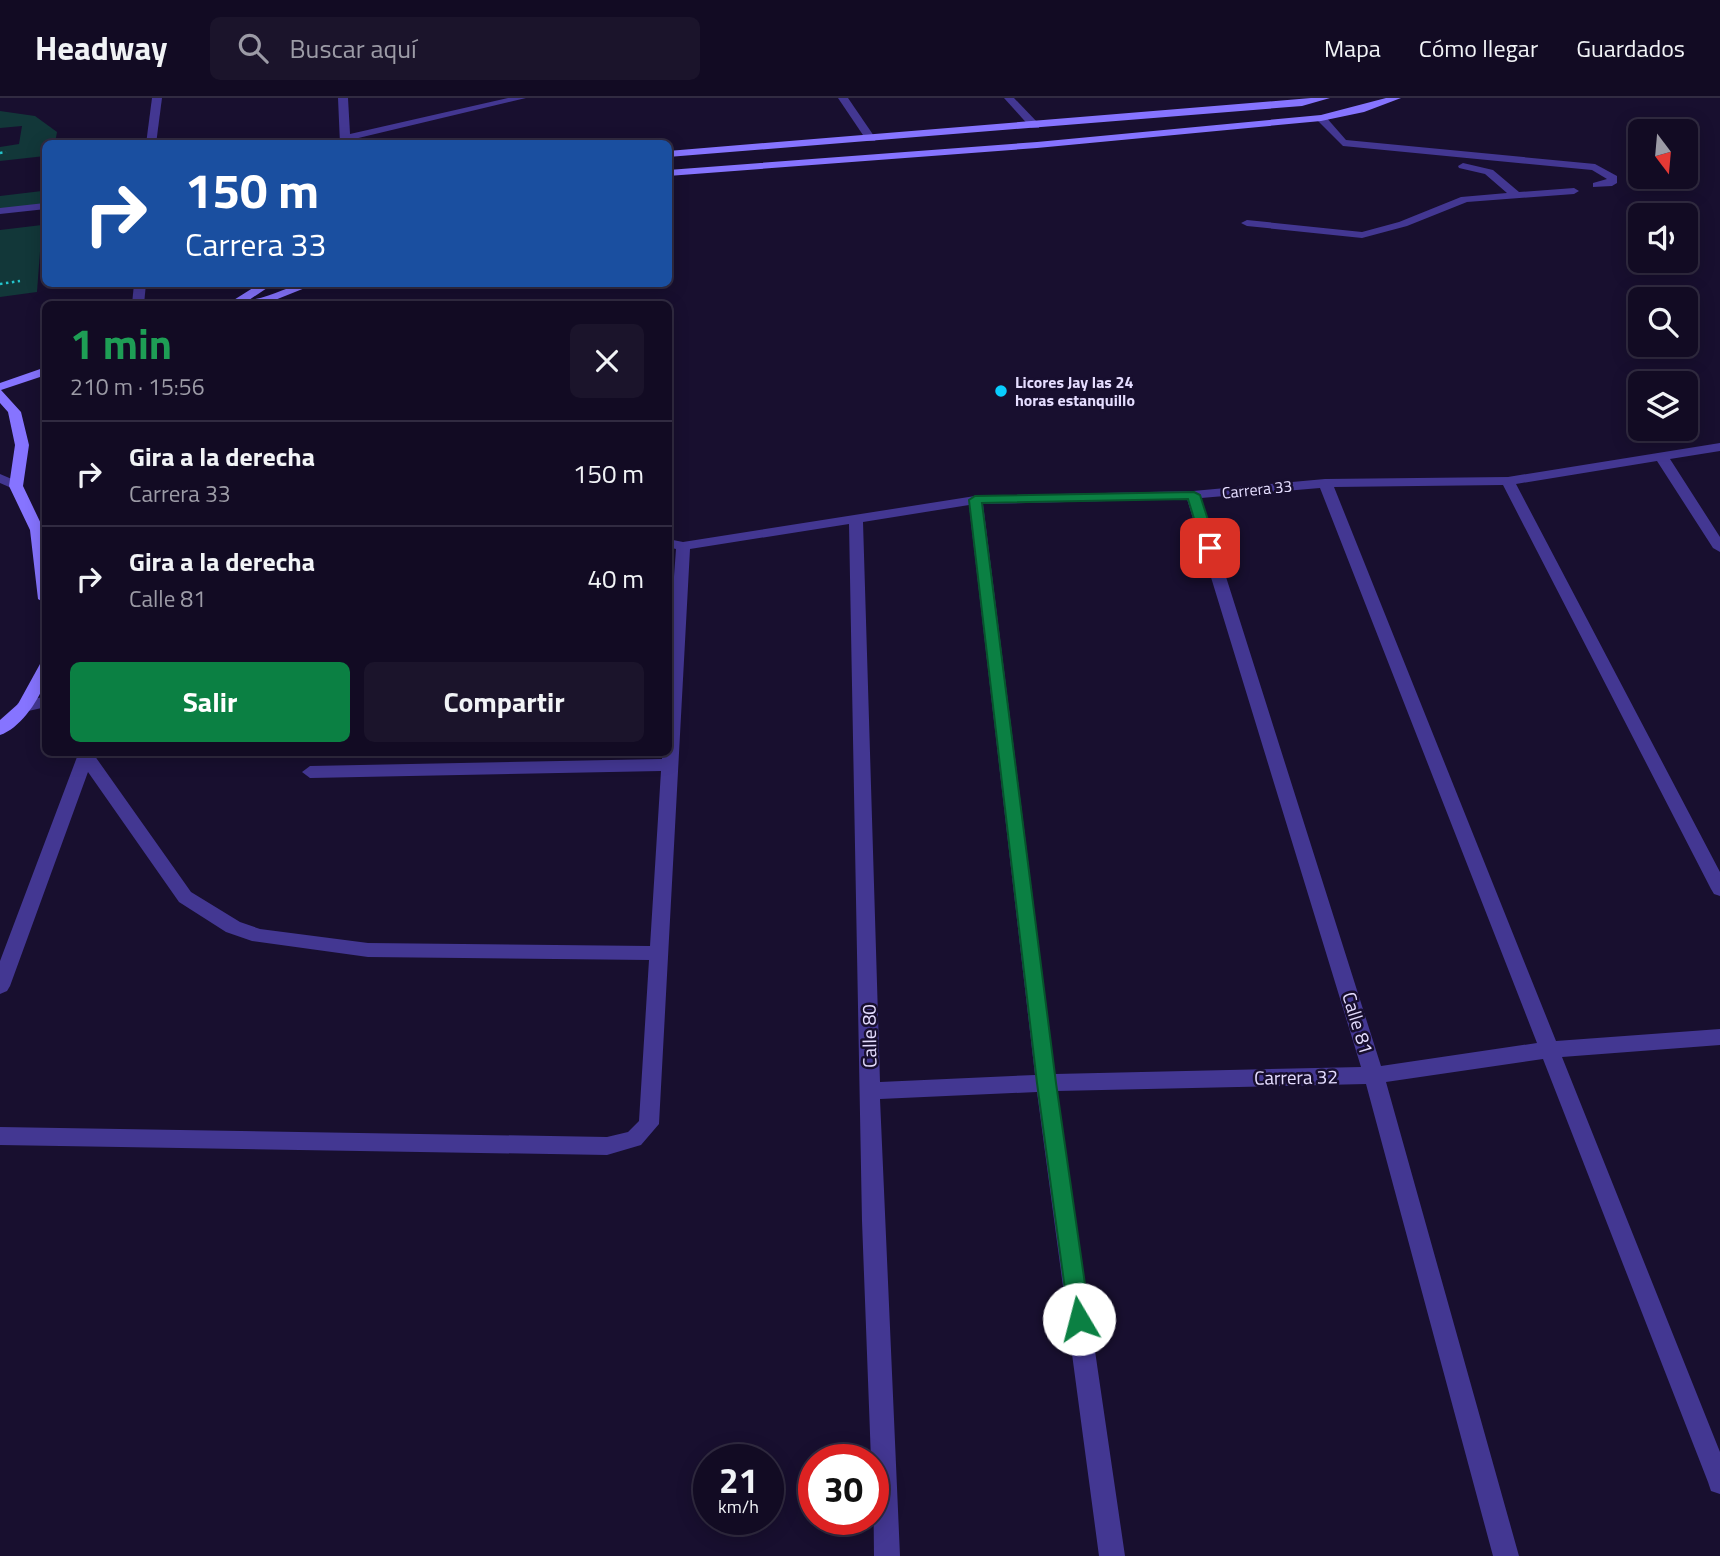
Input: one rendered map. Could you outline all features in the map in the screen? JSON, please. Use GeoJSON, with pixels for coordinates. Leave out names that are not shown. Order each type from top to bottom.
{"type":"FeatureCollection","features":[{"type":"Feature","properties":{"kind":"street"},"geometry":{"type":"LineString","coordinates":[[152,140],[157,98]]}},
{"type":"Feature","properties":{"kind":"street"},"geometry":{"type":"LineString","coordinates":[[344,98],[345,140]]}},
{"type":"Feature","properties":{"kind":"street"},"geometry":{"type":"LineString","coordinates":[[349,140],[521,98]]}},
{"type":"Feature","properties":{"kind":"street"},"geometry":{"type":"LineString","coordinates":[[843,98],[871,139]]}},
{"type":"Feature","properties":{"kind":"street"},"geometry":{"type":"LineString","coordinates":[[1009,98],[1035,126]]}},
{"type":"Feature","properties":{"kind":"street"},"geometry":{"type":"LineString","coordinates":[[672,154],[1035,126],[1302,103],[1325,98]]}},
{"type":"Feature","properties":{"kind":"street"},"geometry":{"type":"LineString","coordinates":[[672,173],[1037,145],[1321,118],[1360,110],[1396,98]]}},
{"type":"Feature","properties":{"kind":"street"},"geometry":{"type":"LineString","coordinates":[[1302,103],[1321,118],[1343,143],[1595,167],[1613,178],[1612,183],[1597,185]]}},
{"type":"Feature","properties":{"kind":"street"},"geometry":{"type":"LineString","coordinates":[[1430,153],[1435,160],[1485,170],[1516,194]]}},
{"type":"Feature","properties":{"kind":"street"},"geometry":{"type":"LineString","coordinates":[[1504,160],[1524,173]]}},
{"type":"Feature","properties":{"kind":"street"},"geometry":{"type":"LineString","coordinates":[[1247,223],[1362,235],[1403,224],[1465,199],[1574,191]]}},
{"type":"Feature","properties":{"kind":"street"},"geometry":{"type":"LineString","coordinates":[[0,211],[42,205]]}},
{"type":"Feature","properties":{"kind":"street"},"geometry":{"type":"LineString","coordinates":[[237,301],[262,287]]}},
{"type":"Feature","properties":{"kind":"street"},"geometry":{"type":"LineString","coordinates":[[263,301],[301,287]]}},
{"type":"Feature","properties":{"kind":"street"},"geometry":{"type":"LineString","coordinates":[[0,387],[42,372]]}},
{"type":"Feature","properties":{"kind":"street"},"geometry":{"type":"LineString","coordinates":[[0,394],[14,412],[22,444],[16,486],[37,530],[42,568]]}},
{"type":"Feature","properties":{"kind":"street","name":"Carrera 33"},"geometry":{"type":"LineString","coordinates":[[676,545],[975,500],[1194,495],[1325,483],[1508,481],[1720,447]]}},
{"type":"Feature","properties":{"kind":"street"},"geometry":{"type":"LineString","coordinates":[[1662,458],[1720,548]]}},
{"type":"Feature","properties":{"kind":"street"},"geometry":{"type":"LineString","coordinates":[[0,478],[16,486]]}},
{"type":"Feature","properties":{"kind":"street"},"geometry":{"type":"LineString","coordinates":[[1508,481],[1720,889]]}},
{"type":"Feature","properties":{"kind":"street"},"geometry":{"type":"LineString","coordinates":[[1325,483],[1720,1482]]}},
{"type":"Feature","properties":{"kind":"street","name":"Calle 81"},"geometry":{"type":"LineString","coordinates":[[1194,495],[1374,1075],[1506,1556]]}},
{"type":"Feature","properties":{"kind":"street"},"geometry":{"type":"LineString","coordinates":[[975,500],[1046,1083],[1112,1556]]}},
{"type":"Feature","properties":{"kind":"street","name":"Calle 80"},"geometry":{"type":"LineString","coordinates":[[856,517],[870,1091],[887,1556]]}},
{"type":"Feature","properties":{"kind":"street"},"geometry":{"type":"LineString","coordinates":[[672,688],[676,545]]}},
{"type":"Feature","properties":{"kind":"street"},"geometry":{"type":"LineString","coordinates":[[0,729],[24,707],[42,675]]}},
{"type":"Feature","properties":{"kind":"street"},"geometry":{"type":"LineString","coordinates":[[24,707],[42,702]]}},
{"type":"Feature","properties":{"kind":"street"},"geometry":{"type":"LineString","coordinates":[[0,986],[84,756]]}},
{"type":"Feature","properties":{"kind":"street"},"geometry":{"type":"LineString","coordinates":[[85,756],[185,897],[233,927],[259,936],[310,945],[368,950],[660,953]]}},
{"type":"Feature","properties":{"kind":"street"},"geometry":{"type":"LineString","coordinates":[[0,1136],[607,1146],[634,1139],[649,1124],[670,756]]}},
{"type":"Feature","properties":{"kind":"street"},"geometry":{"type":"LineString","coordinates":[[310,772],[670,765]]}},
{"type":"Feature","properties":{"kind":"street","name":"Carrera 32"},"geometry":{"type":"LineString","coordinates":[[870,1091],[1046,1083],[1374,1075],[1547,1050],[1720,1037]]}},
{"type":"Feature","properties":{"kind":"path"},"geometry":{"type":"LineString","coordinates":[[0,153],[6,152]]}},
{"type":"Feature","properties":{"kind":"path"},"geometry":{"type":"LineString","coordinates":[[0,284],[20,281]]}},
{"type":"Feature","properties":{"kind":"green space"},"geometry":{"type":"Polygon","coordinates":[[[0,111],[35,116],[57,132],[56,140],[42,140],[42,156],[0,161],[0,147],[19,144],[22,126],[0,128],[0,111]]]}},
{"type":"Feature","properties":{"kind":"green space"},"geometry":{"type":"Polygon","coordinates":[[[42,191],[42,206],[0,211],[0,196],[42,191]]]}},
{"type":"Feature","properties":{"kind":"green space"},"geometry":{"type":"Polygon","coordinates":[[[42,225],[37,292],[0,297],[0,230],[42,225]]]}},
{"type":"Feature","properties":{"kind":"place","name":"Licores Jay las 24 horas estanquillo"},"geometry":{"type":"Point","coordinates":[1001,391]}},
{"type":"Feature","properties":{"kind":"route"},"geometry":{"type":"LineString","coordinates":[[1079,1319],[1046,1083],[975,500],[1194,495],[1210,548]]}}]}
